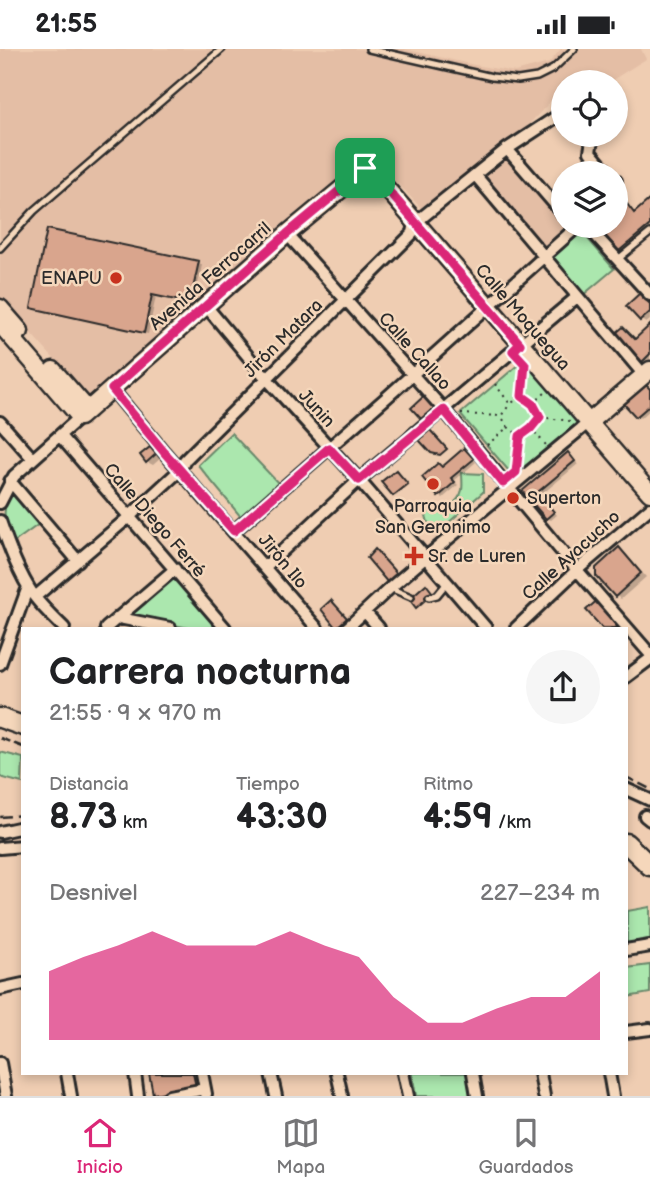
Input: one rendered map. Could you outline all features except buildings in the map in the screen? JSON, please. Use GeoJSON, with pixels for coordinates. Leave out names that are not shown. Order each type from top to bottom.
{"type":"FeatureCollection","features":[{"type":"Feature","properties":{"kind":"main road"},"geometry":{"type":"LineString","coordinates":[[0,718],[21,725]]}},
{"type":"Feature","properties":{"kind":"main road"},"geometry":{"type":"LineString","coordinates":[[0,726],[21,733]]}},
{"type":"Feature","properties":{"kind":"main road"},"geometry":{"type":"LineString","coordinates":[[628,845],[650,866]]}},
{"type":"Feature","properties":{"kind":"street","name":"Jirón Matara"},"geometry":{"type":"LineString","coordinates":[[35,597],[180,470],[185,460],[414,233],[415,223],[508,149],[551,120]]}},
{"type":"Feature","properties":{"kind":"street"},"geometry":{"type":"LineString","coordinates":[[508,149],[551,200]]}},
{"type":"Feature","properties":{"kind":"street","name":"Calle Moquegua"},"geometry":{"type":"LineString","coordinates":[[368,167],[488,306],[517,347],[583,423],[650,493]]}},
{"type":"Feature","properties":{"kind":"street","name":"Avenida Ferrocarril"},"geometry":{"type":"LineString","coordinates":[[84,414],[287,234],[368,167]]}},
{"type":"Feature","properties":{"kind":"street"},"geometry":{"type":"LineString","coordinates":[[348,627],[506,486],[583,423],[648,376],[577,297],[476,176]]}},
{"type":"Feature","properties":{"kind":"street","name":"Calle Callao"},"geometry":{"type":"LineString","coordinates":[[287,234],[444,410],[625,627]]}},
{"type":"Feature","properties":{"kind":"street"},"geometry":{"type":"LineString","coordinates":[[234,531],[563,238]]}},
{"type":"Feature","properties":{"kind":"street"},"geometry":{"type":"LineString","coordinates":[[598,238],[650,295]]}},
{"type":"Feature","properties":{"kind":"street"},"geometry":{"type":"LineString","coordinates":[[265,567],[359,480],[577,297]]}},
{"type":"Feature","properties":{"kind":"street","name":"Junin"},"geometry":{"type":"LineString","coordinates":[[206,306],[485,627]]}},
{"type":"Feature","properties":{"kind":"street"},"geometry":{"type":"LineString","coordinates":[[0,308],[84,414]]}},
{"type":"Feature","properties":{"kind":"street"},"geometry":{"type":"LineString","coordinates":[[0,324],[84,414]]}},
{"type":"Feature","properties":{"kind":"street","name":"Jirón Ilo"},"geometry":{"type":"LineString","coordinates":[[112,389],[316,627]]}},
{"type":"Feature","properties":{"kind":"street"},"geometry":{"type":"LineString","coordinates":[[0,503],[10,481],[84,414]]}},
{"type":"Feature","properties":{"kind":"street"},"geometry":{"type":"LineString","coordinates":[[0,422],[33,459]]}},
{"type":"Feature","properties":{"kind":"street","name":"Calle Diego Ferré"},"geometry":{"type":"LineString","coordinates":[[60,436],[224,627]]}},
{"type":"Feature","properties":{"kind":"street"},"geometry":{"type":"LineString","coordinates":[[10,481],[78,561]]}},
{"type":"Feature","properties":{"kind":"street","name":"Calle Ayacucho"},"geometry":{"type":"LineString","coordinates":[[517,627],[577,570],[650,508]]}},
{"type":"Feature","properties":{"kind":"street"},"geometry":{"type":"LineString","coordinates":[[0,521],[28,587],[63,627]]}},
{"type":"Feature","properties":{"kind":"street"},"geometry":{"type":"LineString","coordinates":[[107,627],[175,569]]}},
{"type":"Feature","properties":{"kind":"street"},"geometry":{"type":"LineString","coordinates":[[0,664],[28,587]]}},
{"type":"Feature","properties":{"kind":"street"},"geometry":{"type":"LineString","coordinates":[[365,612],[378,627]]}},
{"type":"Feature","properties":{"kind":"street"},"geometry":{"type":"LineString","coordinates":[[119,618],[165,627]]}},
{"type":"Feature","properties":{"kind":"street","name":"Calle Callao"},"geometry":{"type":"LineString","coordinates":[[628,630],[650,656]]}},
{"type":"Feature","properties":{"kind":"street"},"geometry":{"type":"LineString","coordinates":[[628,675],[650,656]]}},
{"type":"Feature","properties":{"kind":"street"},"geometry":{"type":"LineString","coordinates":[[628,790],[650,800]]}},
{"type":"Feature","properties":{"kind":"street"},"geometry":{"type":"LineString","coordinates":[[0,832],[21,827]]}},
{"type":"Feature","properties":{"kind":"street"},"geometry":{"type":"LineString","coordinates":[[0,848],[21,846]]}},
{"type":"Feature","properties":{"kind":"street"},"geometry":{"type":"LineString","coordinates":[[628,950],[650,946]]}},
{"type":"Feature","properties":{"kind":"street"},"geometry":{"type":"LineString","coordinates":[[0,989],[21,984]]}},
{"type":"Feature","properties":{"kind":"street"},"geometry":{"type":"LineString","coordinates":[[628,1033],[650,1029]]}},
{"type":"Feature","properties":{"kind":"street"},"geometry":{"type":"LineString","coordinates":[[0,1063],[6,1096]]}},
{"type":"Feature","properties":{"kind":"street"},"geometry":{"type":"LineString","coordinates":[[67,1075],[71,1096]]}},
{"type":"Feature","properties":{"kind":"street"},"geometry":{"type":"LineString","coordinates":[[135,1075],[138,1096]]}},
{"type":"Feature","properties":{"kind":"street"},"geometry":{"type":"LineString","coordinates":[[169,1096],[206,1093],[202,1075]]}},
{"type":"Feature","properties":{"kind":"street"},"geometry":{"type":"LineString","coordinates":[[271,1075],[276,1096]]}},
{"type":"Feature","properties":{"kind":"street"},"geometry":{"type":"LineString","coordinates":[[337,1075],[342,1096]]}},
{"type":"Feature","properties":{"kind":"street"},"geometry":{"type":"LineString","coordinates":[[403,1075],[408,1096]]}},
{"type":"Feature","properties":{"kind":"street"},"geometry":{"type":"LineString","coordinates":[[472,1075],[477,1096]]}},
{"type":"Feature","properties":{"kind":"street"},"geometry":{"type":"LineString","coordinates":[[540,1075],[544,1096]]}},
{"type":"Feature","properties":{"kind":"street"},"geometry":{"type":"LineString","coordinates":[[610,1075],[613,1096]]}},
{"type":"Feature","properties":{"kind":"lane"},"geometry":{"type":"LineString","coordinates":[[0,248],[34,211],[222,49]]}},
{"type":"Feature","properties":{"kind":"lane"},"geometry":{"type":"LineString","coordinates":[[369,49],[492,77],[518,80],[537,77],[554,69],[574,49]]}},
{"type":"Feature","properties":{"kind":"lane"},"geometry":{"type":"LineString","coordinates":[[617,260],[650,233]]}},
{"type":"Feature","properties":{"kind":"lane"},"geometry":{"type":"LineString","coordinates":[[429,597],[437,595],[446,584]]}},
{"type":"Feature","properties":{"kind":"lane"},"geometry":{"type":"LineString","coordinates":[[390,588],[411,597]]}},
{"type":"Feature","properties":{"kind":"path"},"geometry":{"type":"LineString","coordinates":[[517,347],[525,364],[522,396]]}},
{"type":"Feature","properties":{"kind":"path"},"geometry":{"type":"LineString","coordinates":[[495,384],[510,404]]}},
{"type":"Feature","properties":{"kind":"path"},"geometry":{"type":"LineString","coordinates":[[533,404],[549,388]]}},
{"type":"Feature","properties":{"kind":"path"},"geometry":{"type":"LineString","coordinates":[[501,416],[510,404],[522,396]]}},
{"type":"Feature","properties":{"kind":"path"},"geometry":{"type":"LineString","coordinates":[[522,396],[533,404],[540,417]]}},
{"type":"Feature","properties":{"kind":"path"},"geometry":{"type":"LineString","coordinates":[[460,414],[501,416]]}},
{"type":"Feature","properties":{"kind":"path"},"geometry":{"type":"LineString","coordinates":[[501,416],[508,427],[520,436]]}},
{"type":"Feature","properties":{"kind":"path"},"geometry":{"type":"LineString","coordinates":[[540,417],[583,423]]}},
{"type":"Feature","properties":{"kind":"path"},"geometry":{"type":"LineString","coordinates":[[506,486],[516,472],[520,436],[540,417]]}},
{"type":"Feature","properties":{"kind":"path"},"geometry":{"type":"LineString","coordinates":[[487,445],[508,427]]}},
{"type":"Feature","properties":{"kind":"path"},"geometry":{"type":"LineString","coordinates":[[531,428],[548,449]]}},
{"type":"Feature","properties":{"kind":"shaded area"},"geometry":{"type":"Polygon","coordinates":[[[0,49],[404,49],[515,72],[549,63],[561,49],[641,49],[646,59],[628,70],[551,70],[551,101],[520,134],[421,208],[368,152],[89,398],[0,299],[0,49]]]}},
{"type":"Feature","properties":{"kind":"shaded area"},"geometry":{"type":"Polygon","coordinates":[[[503,159],[508,159],[551,208],[551,238],[553,238],[542,248],[484,181],[484,175],[503,159]]]}},
{"type":"Feature","properties":{"kind":"green space"},"geometry":{"type":"Polygon","coordinates":[[[575,238],[587,238],[614,269],[583,295],[550,258],[575,238]]]}},
{"type":"Feature","properties":{"kind":"green space"},"geometry":{"type":"Polygon","coordinates":[[[525,359],[578,422],[515,478],[460,414],[525,359]]]}},
{"type":"Feature","properties":{"kind":"green space"},"geometry":{"type":"Polygon","coordinates":[[[231,433],[279,484],[241,517],[198,465],[231,433]]]}},
{"type":"Feature","properties":{"kind":"green space"},"geometry":{"type":"Polygon","coordinates":[[[462,473],[483,474],[483,492],[446,525],[434,531],[429,526],[425,512],[442,509],[457,500],[462,490],[462,473]]]}},
{"type":"Feature","properties":{"kind":"green space"},"geometry":{"type":"Polygon","coordinates":[[[11,490],[39,524],[13,543],[5,517],[11,490]]]}},
{"type":"Feature","properties":{"kind":"green space"},"geometry":{"type":"Polygon","coordinates":[[[175,575],[217,627],[184,627],[134,617],[132,613],[175,575]]]}},
{"type":"Feature","properties":{"kind":"green space"},"geometry":{"type":"Polygon","coordinates":[[[0,752],[21,757],[21,783],[0,777],[0,752]]]}},
{"type":"Feature","properties":{"kind":"green space"},"geometry":{"type":"Polygon","coordinates":[[[650,907],[650,939],[628,943],[628,911],[650,907]]]}},
{"type":"Feature","properties":{"kind":"green space"},"geometry":{"type":"Polygon","coordinates":[[[650,965],[650,993],[628,997],[628,968],[650,965]]]}},
{"type":"Feature","properties":{"kind":"green space"},"geometry":{"type":"Polygon","coordinates":[[[412,1075],[469,1075],[472,1096],[416,1096],[412,1075]]]}},
{"type":"Feature","properties":{"kind":"railway"},"geometry":{"type":"LineString","coordinates":[[0,738],[21,746]]}},
{"type":"Feature","properties":{"kind":"railway"},"geometry":{"type":"LineString","coordinates":[[628,778],[650,789]]}},
{"type":"Feature","properties":{"kind":"railway"},"geometry":{"type":"LineString","coordinates":[[0,817],[21,815]]}},
{"type":"Feature","properties":{"kind":"place","name":"ENAPU"},"geometry":{"type":"Point","coordinates":[116,278]}},
{"type":"Feature","properties":{"kind":"place","name":"Parroquia San Geronimo"},"geometry":{"type":"Point","coordinates":[433,484]}},
{"type":"Feature","properties":{"kind":"place","name":"Superton"},"geometry":{"type":"Point","coordinates":[513,498]}},
{"type":"Feature","properties":{"kind":"place","name":"Sr. de Luren"},"geometry":{"type":"Point","coordinates":[414,556]}},
{"type":"Feature","properties":{"kind":"route"},"geometry":{"type":"LineString","coordinates":[[365,168],[370,168],[520,344],[513,351],[525,364],[522,396],[533,404],[540,417],[520,436],[516,472],[503,483],[444,410],[359,480],[329,448],[234,531],[112,389],[365,168]]}}]}
